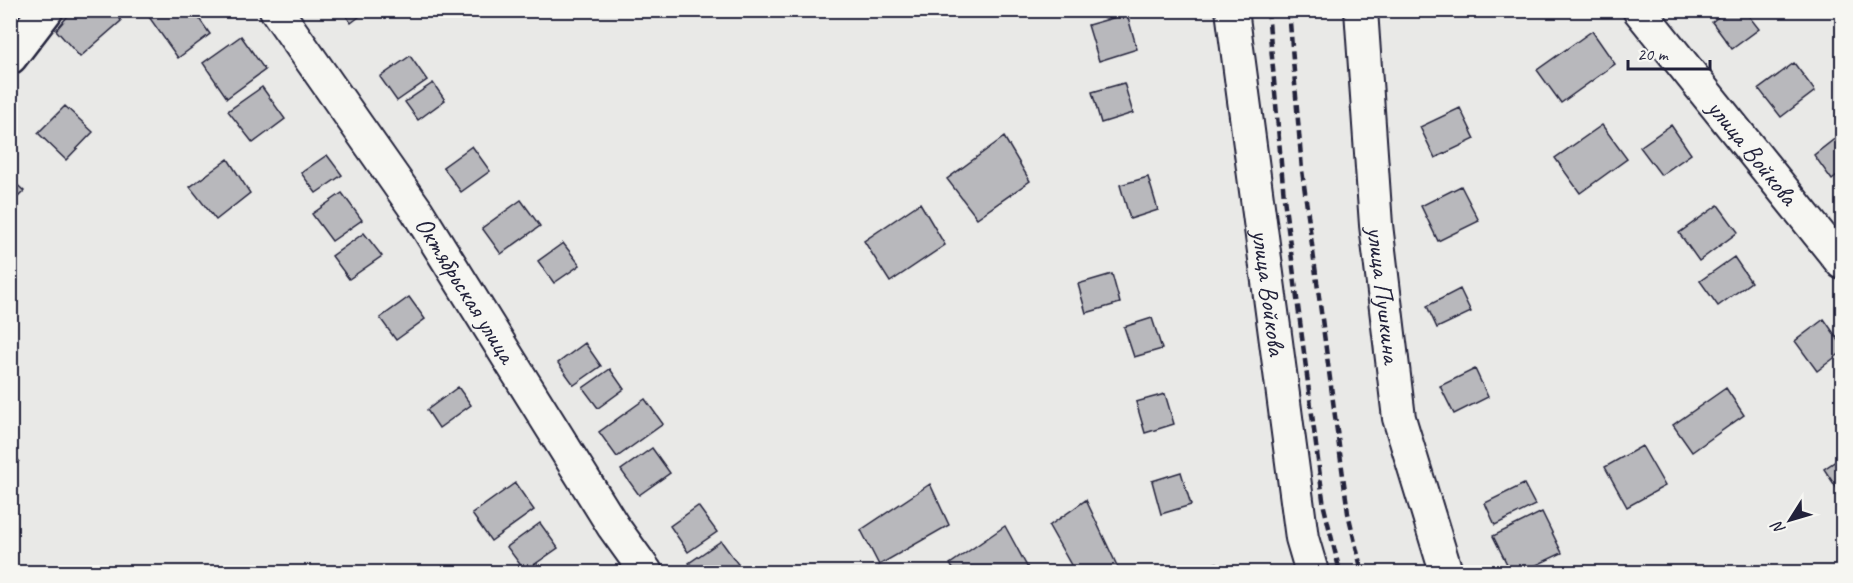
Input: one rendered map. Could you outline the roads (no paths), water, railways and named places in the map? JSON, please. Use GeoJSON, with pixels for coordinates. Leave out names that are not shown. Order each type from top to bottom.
{"type":"FeatureCollection","features":[{"type":"Feature","properties":{"kind":"main road"},"geometry":{"type":"LineString","coordinates":[[10,57],[46,10]]}},
{"type":"Feature","properties":{"kind":"street","name":"Октябрьская улица"},"geometry":{"type":"LineString","coordinates":[[276,10],[417,211],[613,526],[646,573]]}},
{"type":"Feature","properties":{"kind":"street","name":"улица Войкова"},"geometry":{"type":"LineString","coordinates":[[1232,10],[1302,538],[1312,573]]}},
{"type":"Feature","properties":{"kind":"street","name":"улица Пушкина"},"geometry":{"type":"LineString","coordinates":[[1361,10],[1376,225],[1399,418],[1446,573]]}},
{"type":"Feature","properties":{"kind":"street","name":"улица Войкова"},"geometry":{"type":"LineString","coordinates":[[1640,10],[1842,263]]}},
{"type":"Feature","properties":{"kind":"railway"},"geometry":{"type":"LineString","coordinates":[[1268,10],[1284,198],[1324,507],[1340,572]]}},
{"type":"Feature","properties":{"kind":"railway"},"geometry":{"type":"LineString","coordinates":[[1289,10],[1302,170],[1348,513],[1362,572]]}}]}
